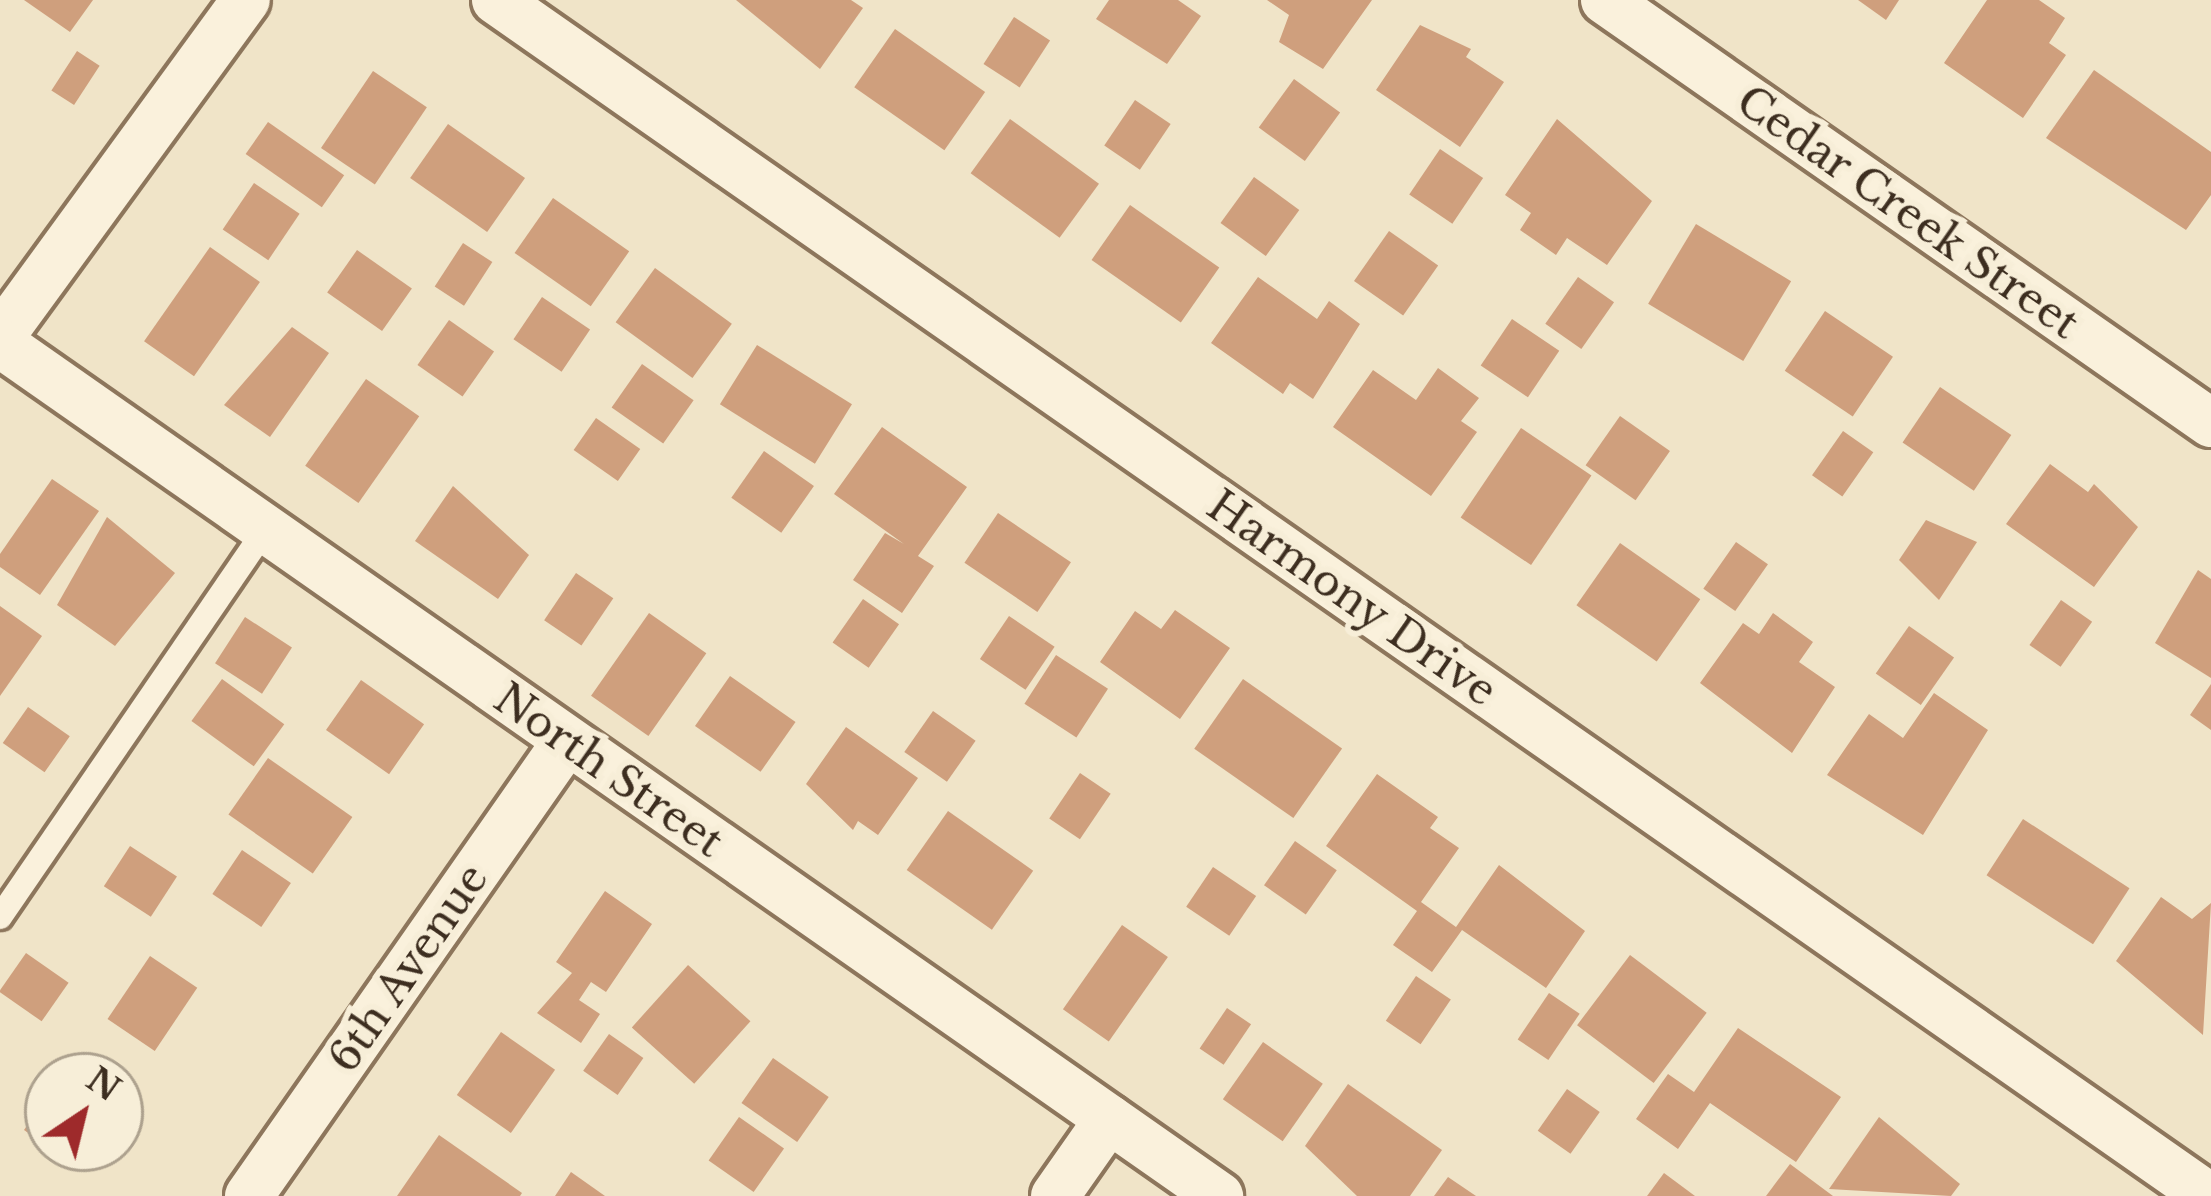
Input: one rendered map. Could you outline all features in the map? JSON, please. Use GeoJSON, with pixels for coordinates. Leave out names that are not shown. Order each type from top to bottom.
{"type":"FeatureCollection","features":[{"type":"Feature","properties":{"kind":"street"},"geometry":{"type":"LineString","coordinates":[[0,340],[246,0]]}},
{"type":"Feature","properties":{"kind":"street","name":"Harmony Drive"},"geometry":{"type":"LineString","coordinates":[[496,0],[2208,1196]]}},
{"type":"Feature","properties":{"kind":"street","name":"Cedar Creek Street"},"geometry":{"type":"LineString","coordinates":[[1605,0],[2211,423]]}},
{"type":"Feature","properties":{"kind":"street","name":"North Street"},"geometry":{"type":"LineString","coordinates":[[0,340],[264,532],[1220,1196]]}},
{"type":"Feature","properties":{"kind":"street","name":"6th Avenue"},"geometry":{"type":"LineString","coordinates":[[249,1196],[567,741]]}},
{"type":"Feature","properties":{"kind":"street"},"geometry":{"type":"LineString","coordinates":[[1055,1196],[1108,1119]]}},
{"type":"Feature","properties":{"kind":"lane"},"geometry":{"type":"LineString","coordinates":[[0,917],[264,532]]}},
{"type":"Feature","properties":{"kind":"building"},"geometry":{"type":"Polygon","coordinates":[[[24,0],[93,0],[70,32],[24,0]]]}},
{"type":"Feature","properties":{"kind":"building"},"geometry":{"type":"Polygon","coordinates":[[[736,0],[851,0],[863,8],[820,69],[736,0]]]}},
{"type":"Feature","properties":{"kind":"building"},"geometry":{"type":"Polygon","coordinates":[[[1109,0],[1178,0],[1201,16],[1167,64],[1096,19],[1109,0]]]}},
{"type":"Feature","properties":{"kind":"building"},"geometry":{"type":"Polygon","coordinates":[[[1267,0],[1372,0],[1323,69],[1279,42],[1289,15],[1267,0]]]}},
{"type":"Feature","properties":{"kind":"building"},"geometry":{"type":"Polygon","coordinates":[[[1858,0],[1899,0],[1886,20],[1858,0]]]}},
{"type":"Feature","properties":{"kind":"building"},"geometry":{"type":"Polygon","coordinates":[[[1987,0],[2039,0],[2065,18],[2049,43],[2066,55],[2023,118],[1944,63],[1987,0]]]}},
{"type":"Feature","properties":{"kind":"building"},"geometry":{"type":"Polygon","coordinates":[[[1014,17],[1050,40],[1020,87],[984,64],[1014,17]]]}},
{"type":"Feature","properties":{"kind":"building"},"geometry":{"type":"Polygon","coordinates":[[[1420,25],[1471,49],[1466,57],[1504,82],[1460,147],[1376,90],[1420,25]]]}},
{"type":"Feature","properties":{"kind":"building"},"geometry":{"type":"Polygon","coordinates":[[[895,29],[985,92],[944,150],[854,87],[895,29]]]}},
{"type":"Feature","properties":{"kind":"building"},"geometry":{"type":"Polygon","coordinates":[[[77,51],[100,66],[74,105],[51,90],[77,51]]]}},
{"type":"Feature","properties":{"kind":"building"},"geometry":{"type":"Polygon","coordinates":[[[2094,70],[2211,152],[2211,195],[2186,230],[2046,138],[2094,70]]]}},
{"type":"Feature","properties":{"kind":"building"},"geometry":{"type":"Polygon","coordinates":[[[373,71],[427,107],[375,184],[321,148],[373,71]]]}},
{"type":"Feature","properties":{"kind":"building"},"geometry":{"type":"Polygon","coordinates":[[[1294,79],[1340,113],[1305,161],[1259,128],[1294,79]]]}},
{"type":"Feature","properties":{"kind":"building"},"geometry":{"type":"Polygon","coordinates":[[[1135,100],[1171,124],[1140,170],[1104,146],[1135,100]]]}},
{"type":"Feature","properties":{"kind":"building"},"geometry":{"type":"Polygon","coordinates":[[[1010,119],[1099,184],[1060,238],[971,173],[1010,119]]]}},
{"type":"Feature","properties":{"kind":"building"},"geometry":{"type":"Polygon","coordinates":[[[1557,119],[1652,201],[1607,265],[1567,238],[1556,255],[1520,230],[1531,213],[1505,195],[1557,119]]]}},
{"type":"Feature","properties":{"kind":"building"},"geometry":{"type":"Polygon","coordinates":[[[268,122],[344,175],[322,207],[246,154],[268,122]]]}},
{"type":"Feature","properties":{"kind":"building"},"geometry":{"type":"Polygon","coordinates":[[[448,124],[525,178],[487,232],[410,178],[448,124]]]}},
{"type":"Feature","properties":{"kind":"building"},"geometry":{"type":"Polygon","coordinates":[[[1440,149],[1483,178],[1452,224],[1409,195],[1440,149]]]}},
{"type":"Feature","properties":{"kind":"building"},"geometry":{"type":"Polygon","coordinates":[[[1254,177],[1299,210],[1266,256],[1220,223],[1254,177]]]}},
{"type":"Feature","properties":{"kind":"building"},"geometry":{"type":"Polygon","coordinates":[[[254,183],[300,214],[268,260],[223,229],[254,183]]]}},
{"type":"Feature","properties":{"kind":"building"},"geometry":{"type":"Polygon","coordinates":[[[553,198],[629,251],[591,306],[515,253],[553,198]]]}},
{"type":"Feature","properties":{"kind":"building"},"geometry":{"type":"Polygon","coordinates":[[[1130,205],[1219,268],[1181,322],[1092,260],[1130,205]]]}},
{"type":"Feature","properties":{"kind":"building"},"geometry":{"type":"Polygon","coordinates":[[[1696,224],[1791,281],[1743,361],[1648,304],[1696,224]]]}},
{"type":"Feature","properties":{"kind":"building"},"geometry":{"type":"Polygon","coordinates":[[[1389,231],[1438,265],[1403,315],[1354,281],[1389,231]]]}},
{"type":"Feature","properties":{"kind":"building"},"geometry":{"type":"Polygon","coordinates":[[[463,243],[492,262],[464,306],[435,287],[463,243]]]}},
{"type":"Feature","properties":{"kind":"building"},"geometry":{"type":"Polygon","coordinates":[[[210,247],[260,282],[194,376],[144,341],[210,247]]]}},
{"type":"Feature","properties":{"kind":"building"},"geometry":{"type":"Polygon","coordinates":[[[357,250],[412,288],[382,331],[327,293],[357,250]]]}},
{"type":"Feature","properties":{"kind":"building"},"geometry":{"type":"Polygon","coordinates":[[[655,268],[732,324],[692,378],[616,322],[655,268]]]}},
{"type":"Feature","properties":{"kind":"building"},"geometry":{"type":"Polygon","coordinates":[[[1258,277],[1317,319],[1329,301],[1360,324],[1313,399],[1290,383],[1283,394],[1211,343],[1258,277]]]}},
{"type":"Feature","properties":{"kind":"building"},"geometry":{"type":"Polygon","coordinates":[[[1578,277],[1614,302],[1581,349],[1545,324],[1578,277]]]}},
{"type":"Feature","properties":{"kind":"building"},"geometry":{"type":"Polygon","coordinates":[[[542,297],[590,329],[562,372],[513,339],[542,297]]]}},
{"type":"Feature","properties":{"kind":"building"},"geometry":{"type":"Polygon","coordinates":[[[1825,311],[1893,357],[1853,417],[1785,371],[1825,311]]]}},
{"type":"Feature","properties":{"kind":"building"},"geometry":{"type":"Polygon","coordinates":[[[1512,319],[1559,351],[1528,397],[1481,365],[1512,319]]]}},
{"type":"Feature","properties":{"kind":"building"},"geometry":{"type":"Polygon","coordinates":[[[449,320],[494,352],[463,397],[417,365],[449,320]]]}},
{"type":"Feature","properties":{"kind":"building"},"geometry":{"type":"Polygon","coordinates":[[[292,327],[329,353],[270,437],[224,405],[292,327]]]}},
{"type":"Feature","properties":{"kind":"building"},"geometry":{"type":"Polygon","coordinates":[[[757,345],[852,404],[815,464],[720,404],[757,345]]]}},
{"type":"Feature","properties":{"kind":"building"},"geometry":{"type":"Polygon","coordinates":[[[642,364],[694,400],[663,444],[612,407],[642,364]]]}},
{"type":"Feature","properties":{"kind":"building"},"geometry":{"type":"Polygon","coordinates":[[[1438,368],[1479,398],[1461,421],[1477,432],[1431,496],[1333,427],[1373,370],[1416,400],[1438,368]]]}},
{"type":"Feature","properties":{"kind":"building"},"geometry":{"type":"Polygon","coordinates":[[[366,379],[419,416],[358,503],[305,466],[366,379]]]}},
{"type":"Feature","properties":{"kind":"building"},"geometry":{"type":"Polygon","coordinates":[[[1940,387],[2011,435],[1974,491],[1903,443],[1940,387]]]}},
{"type":"Feature","properties":{"kind":"building"},"geometry":{"type":"Polygon","coordinates":[[[1620,416],[1670,451],[1636,500],[1586,465],[1620,416]]]}},
{"type":"Feature","properties":{"kind":"building"},"geometry":{"type":"Polygon","coordinates":[[[596,418],[640,449],[618,481],[574,450],[596,418]]]}},
{"type":"Feature","properties":{"kind":"building"},"geometry":{"type":"Polygon","coordinates":[[[882,427],[967,487],[918,556],[934,566],[902,613],[853,580],[885,533],[904,544],[834,494],[882,427]]]}},
{"type":"Feature","properties":{"kind":"building"},"geometry":{"type":"Polygon","coordinates":[[[1521,428],[1591,476],[1531,565],[1461,518],[1521,428]]]}},
{"type":"Feature","properties":{"kind":"building"},"geometry":{"type":"Polygon","coordinates":[[[1843,431],[1873,452],[1842,496],[1812,475],[1843,431]]]}},
{"type":"Feature","properties":{"kind":"building"},"geometry":{"type":"Polygon","coordinates":[[[764,451],[814,486],[781,533],[731,498],[764,451]]]}},
{"type":"Feature","properties":{"kind":"building"},"geometry":{"type":"Polygon","coordinates":[[[2050,464],[2088,492],[2094,484],[2138,527],[2094,587],[2006,524],[2050,464]]]}},
{"type":"Feature","properties":{"kind":"building"},"geometry":{"type":"Polygon","coordinates":[[[52,479],[99,511],[40,595],[0,567],[0,554],[52,479]]]}},
{"type":"Feature","properties":{"kind":"building"},"geometry":{"type":"Polygon","coordinates":[[[453,486],[529,555],[498,599],[415,541],[453,486]]]}},
{"type":"Feature","properties":{"kind":"building"},"geometry":{"type":"Polygon","coordinates":[[[998,513],[1071,562],[1037,612],[964,563],[998,513]]]}},
{"type":"Feature","properties":{"kind":"building"},"geometry":{"type":"Polygon","coordinates":[[[107,517],[175,573],[115,646],[57,605],[107,517]]]}},
{"type":"Feature","properties":{"kind":"building"},"geometry":{"type":"Polygon","coordinates":[[[1926,520],[1977,542],[1939,600],[1899,560],[1926,520]]]}},
{"type":"Feature","properties":{"kind":"building"},"geometry":{"type":"Polygon","coordinates":[[[1736,542],[1768,564],[1735,611],[1703,589],[1736,542]]]}},
{"type":"Feature","properties":{"kind":"building"},"geometry":{"type":"Polygon","coordinates":[[[1620,543],[1700,599],[1657,661],[1576,605],[1620,543]]]}},
{"type":"Feature","properties":{"kind":"building"},"geometry":{"type":"Polygon","coordinates":[[[2198,570],[2211,579],[2211,678],[2155,643],[2198,570]]]}},
{"type":"Feature","properties":{"kind":"building"},"geometry":{"type":"Polygon","coordinates":[[[576,573],[613,598],[581,645],[544,620],[576,573]]]}},
{"type":"Feature","properties":{"kind":"building"},"geometry":{"type":"Polygon","coordinates":[[[863,599],[899,624],[869,668],[833,642],[863,599]]]}},
{"type":"Feature","properties":{"kind":"building"},"geometry":{"type":"Polygon","coordinates":[[[2061,600],[2092,622],[2061,667],[2029,645],[2061,600]]]}},
{"type":"Feature","properties":{"kind":"building"},"geometry":{"type":"Polygon","coordinates":[[[0,606],[42,636],[0,696],[0,606]]]}},
{"type":"Feature","properties":{"kind":"building"},"geometry":{"type":"Polygon","coordinates":[[[1175,610],[1230,648],[1180,719],[1100,662],[1135,611],[1161,629],[1175,610]]]}},
{"type":"Feature","properties":{"kind":"building"},"geometry":{"type":"Polygon","coordinates":[[[649,613],[706,653],[648,736],[591,696],[649,613]]]}},
{"type":"Feature","properties":{"kind":"building"},"geometry":{"type":"Polygon","coordinates":[[[1773,613],[1813,642],[1799,662],[1835,687],[1792,753],[1700,683],[1743,623],[1759,634],[1773,613]]]}},
{"type":"Feature","properties":{"kind":"building"},"geometry":{"type":"Polygon","coordinates":[[[1009,616],[1055,647],[1026,690],[980,659],[1009,616]]]}},
{"type":"Feature","properties":{"kind":"building"},"geometry":{"type":"Polygon","coordinates":[[[245,617],[292,647],[262,694],[215,663],[245,617]]]}},
{"type":"Feature","properties":{"kind":"building"},"geometry":{"type":"Polygon","coordinates":[[[1909,626],[1954,658],[1921,705],[1876,674],[1909,626]]]}},
{"type":"Feature","properties":{"kind":"building"},"geometry":{"type":"Polygon","coordinates":[[[1056,655],[1108,689],[1076,737],[1024,704],[1056,655]]]}},
{"type":"Feature","properties":{"kind":"building"},"geometry":{"type":"Polygon","coordinates":[[[730,676],[796,722],[761,772],[695,726],[730,676]]]}},
{"type":"Feature","properties":{"kind":"building"},"geometry":{"type":"Polygon","coordinates":[[[222,679],[284,724],[254,766],[191,721],[222,679]]]}},
{"type":"Feature","properties":{"kind":"building"},"geometry":{"type":"Polygon","coordinates":[[[1243,679],[1342,748],[1293,818],[1194,749],[1243,679]]]}},
{"type":"Feature","properties":{"kind":"building"},"geometry":{"type":"Polygon","coordinates":[[[361,680],[424,724],[389,774],[326,730],[361,680]]]}},
{"type":"Feature","properties":{"kind":"building"},"geometry":{"type":"Polygon","coordinates":[[[2211,684],[2211,730],[2190,715],[2211,684]]]}},
{"type":"Feature","properties":{"kind":"building"},"geometry":{"type":"Polygon","coordinates":[[[1934,693],[1988,730],[1923,835],[1827,775],[1869,714],[1903,738],[1934,693]]]}},
{"type":"Feature","properties":{"kind":"building"},"geometry":{"type":"Polygon","coordinates":[[[28,707],[70,736],[45,772],[3,743],[28,707]]]}},
{"type":"Feature","properties":{"kind":"building"},"geometry":{"type":"Polygon","coordinates":[[[933,711],[976,741],[947,782],[904,752],[933,711]]]}},
{"type":"Feature","properties":{"kind":"building"},"geometry":{"type":"Polygon","coordinates":[[[846,727],[918,778],[878,835],[858,821],[853,830],[806,784],[846,727]]]}},
{"type":"Feature","properties":{"kind":"building"},"geometry":{"type":"Polygon","coordinates":[[[268,758],[352,817],[313,874],[228,815],[268,758]]]}},
{"type":"Feature","properties":{"kind":"building"},"geometry":{"type":"Polygon","coordinates":[[[1080,773],[1111,794],[1080,839],[1049,819],[1080,773]]]}},
{"type":"Feature","properties":{"kind":"building"},"geometry":{"type":"Polygon","coordinates":[[[1377,774],[1438,817],[1430,828],[1459,848],[1421,902],[1456,927],[1499,865],[1585,931],[1546,988],[1462,930],[1432,972],[1393,945],[1417,911],[1326,846],[1377,774]]]}},
{"type":"Feature","properties":{"kind":"building"},"geometry":{"type":"Polygon","coordinates":[[[948,811],[1033,871],[992,930],[907,870],[948,811]]]}},
{"type":"Feature","properties":{"kind":"building"},"geometry":{"type":"Polygon","coordinates":[[[2023,819],[2130,888],[2093,944],[1987,875],[2023,819]]]}},
{"type":"Feature","properties":{"kind":"building"},"geometry":{"type":"Polygon","coordinates":[[[1295,841],[1337,870],[1306,914],[1264,885],[1295,841]]]}},
{"type":"Feature","properties":{"kind":"building"},"geometry":{"type":"Polygon","coordinates":[[[130,846],[177,876],[151,917],[104,886],[130,846]]]}},
{"type":"Feature","properties":{"kind":"building"},"geometry":{"type":"Polygon","coordinates":[[[242,850],[291,883],[261,927],[212,894],[242,850]]]}},
{"type":"Feature","properties":{"kind":"building"},"geometry":{"type":"Polygon","coordinates":[[[1213,867],[1256,896],[1229,936],[1186,907],[1213,867]]]}},
{"type":"Feature","properties":{"kind":"building"},"geometry":{"type":"Polygon","coordinates":[[[605,891],[652,924],[606,992],[591,982],[579,1000],[600,1014],[581,1043],[537,1013],[572,973],[556,962],[605,891]]]}},
{"type":"Feature","properties":{"kind":"building"},"geometry":{"type":"Polygon","coordinates":[[[2161,897],[2192,919],[2211,903],[2203,1035],[2116,961],[2161,897]]]}},
{"type":"Feature","properties":{"kind":"building"},"geometry":{"type":"Polygon","coordinates":[[[1122,925],[1168,957],[1109,1041],[1063,1009],[1122,925]]]}},
{"type":"Feature","properties":{"kind":"building"},"geometry":{"type":"Polygon","coordinates":[[[26,953],[69,983],[42,1021],[0,992],[26,953]]]}},
{"type":"Feature","properties":{"kind":"building"},"geometry":{"type":"Polygon","coordinates":[[[1630,955],[1707,1013],[1654,1083],[1577,1025],[1630,955]]]}},
{"type":"Feature","properties":{"kind":"building"},"geometry":{"type":"Polygon","coordinates":[[[150,956],[197,988],[155,1051],[108,1019],[150,956]]]}},
{"type":"Feature","properties":{"kind":"building"},"geometry":{"type":"Polygon","coordinates":[[[688,965],[750,1021],[694,1084],[632,1027],[688,965]]]}},
{"type":"Feature","properties":{"kind":"building"},"geometry":{"type":"Polygon","coordinates":[[[1416,976],[1451,999],[1421,1044],[1386,1021],[1416,976]]]}},
{"type":"Feature","properties":{"kind":"building"},"geometry":{"type":"Polygon","coordinates":[[[1549,993],[1580,1014],[1548,1060],[1518,1039],[1549,993]]]}},
{"type":"Feature","properties":{"kind":"building"},"geometry":{"type":"Polygon","coordinates":[[[1227,1008],[1251,1024],[1224,1065],[1200,1049],[1227,1008]]]}},
{"type":"Feature","properties":{"kind":"building"},"geometry":{"type":"Polygon","coordinates":[[[1738,1028],[1841,1097],[1796,1162],[1710,1103],[1678,1149],[1636,1119],[1668,1074],[1694,1092],[1738,1028]]]}},
{"type":"Feature","properties":{"kind":"building"},"geometry":{"type":"Polygon","coordinates":[[[501,1032],[555,1070],[511,1133],[457,1095],[501,1032]]]}},
{"type":"Feature","properties":{"kind":"building"},"geometry":{"type":"Polygon","coordinates":[[[609,1034],[643,1058],[618,1095],[583,1071],[609,1034]]]}},
{"type":"Feature","properties":{"kind":"building"},"geometry":{"type":"Polygon","coordinates":[[[1263,1042],[1323,1084],[1283,1141],[1223,1099],[1263,1042]]]}},
{"type":"Feature","properties":{"kind":"building"},"geometry":{"type":"Polygon","coordinates":[[[773,1058],[829,1097],[797,1142],[741,1103],[773,1058]]]}},
{"type":"Feature","properties":{"kind":"building"},"geometry":{"type":"Polygon","coordinates":[[[1348,1084],[1442,1150],[1410,1196],[1357,1196],[1305,1146],[1348,1084]]]}},
{"type":"Feature","properties":{"kind":"building"},"geometry":{"type":"Polygon","coordinates":[[[1567,1089],[1600,1112],[1571,1154],[1538,1131],[1567,1089]]]}},
{"type":"Feature","properties":{"kind":"building"},"geometry":{"type":"Polygon","coordinates":[[[739,1117],[784,1149],[754,1192],[709,1160],[739,1117]]]}},
{"type":"Feature","properties":{"kind":"building"},"geometry":{"type":"Polygon","coordinates":[[[1879,1117],[1960,1184],[1951,1196],[1829,1189],[1879,1117]]]}},
{"type":"Feature","properties":{"kind":"building"},"geometry":{"type":"Polygon","coordinates":[[[439,1135],[522,1193],[520,1196],[397,1196],[439,1135]]]}},
{"type":"Feature","properties":{"kind":"building"},"geometry":{"type":"Polygon","coordinates":[[[1790,1164],[1833,1196],[1766,1196],[1790,1164]]]}},
{"type":"Feature","properties":{"kind":"building"},"geometry":{"type":"Polygon","coordinates":[[[571,1172],[605,1196],[555,1196],[571,1172]]]}},
{"type":"Feature","properties":{"kind":"building"},"geometry":{"type":"Polygon","coordinates":[[[1664,1173],[1695,1196],[1647,1196],[1664,1173]]]}},
{"type":"Feature","properties":{"kind":"building"},"geometry":{"type":"Polygon","coordinates":[[[1448,1177],[1476,1196],[1434,1196],[1448,1177]]]}}]}
